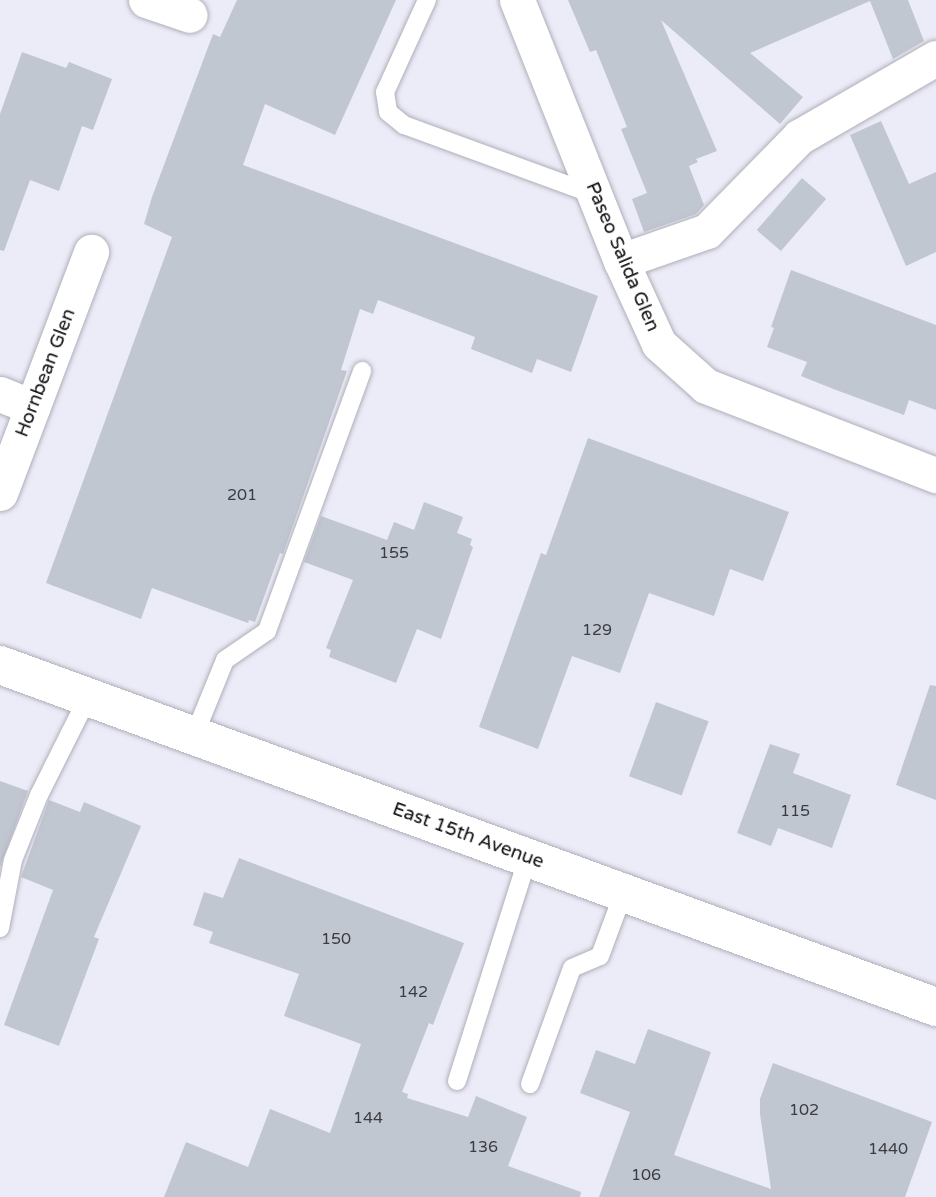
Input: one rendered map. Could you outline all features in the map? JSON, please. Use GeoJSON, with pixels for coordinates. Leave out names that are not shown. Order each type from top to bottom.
{"type":"FeatureCollection","features":[{"type":"Feature","properties":{"kind":"street"},"geometry":{"type":"LineString","coordinates":[[146,0],[190,15]]}},
{"type":"Feature","properties":{"kind":"street","name":"Paseo Salida Glen"},"geometry":{"type":"LineString","coordinates":[[517,0],[621,261],[659,344],[706,386],[936,475]]}},
{"type":"Feature","properties":{"kind":"street"},"geometry":{"type":"LineString","coordinates":[[621,261],[707,231],[799,137],[936,58]]}},
{"type":"Feature","properties":{"kind":"street","name":"Hornbean Glen"},"geometry":{"type":"LineString","coordinates":[[0,493],[91,252]]}},
{"type":"Feature","properties":{"kind":"street"},"geometry":{"type":"LineString","coordinates":[[0,394],[33,407]]}},
{"type":"Feature","properties":{"kind":"street","name":"East 15th Avenue"},"geometry":{"type":"LineString","coordinates":[[0,665],[936,1007]]}},
{"type":"Feature","properties":{"kind":"lane"},"geometry":{"type":"LineString","coordinates":[[427,0],[385,92],[388,112],[404,125],[595,195]]}},
{"type":"Feature","properties":{"kind":"lane"},"geometry":{"type":"LineString","coordinates":[[194,736],[225,660],[267,631],[362,371]]}},
{"type":"Feature","properties":{"kind":"lane"},"geometry":{"type":"LineString","coordinates":[[0,928],[13,860],[39,795],[88,697]]}},
{"type":"Feature","properties":{"kind":"lane"},"geometry":{"type":"LineString","coordinates":[[457,1080],[528,857]]}},
{"type":"Feature","properties":{"kind":"lane"},"geometry":{"type":"LineString","coordinates":[[530,1084],[572,968],[600,956],[623,894]]}},
{"type":"Feature","properties":{"kind":"building"},"geometry":{"type":"Polygon","coordinates":[[[237,0],[396,0],[335,135],[265,104],[243,165],[598,296],[571,372],[537,359],[532,373],[471,349],[475,337],[378,300],[373,314],[360,309],[341,370],[347,371],[283,554],[280,553],[255,622],[249,620],[248,623],[152,588],[141,619],[46,583],[172,237],[144,224],[152,197],[213,34],[220,37],[237,0]]]}},
{"type":"Feature","properties":{"kind":"building"},"geometry":{"type":"Polygon","coordinates":[[[568,0],[908,0],[924,41],[893,59],[870,1],[750,53],[803,97],[780,124],[661,20],[717,151],[696,159],[698,162],[689,166],[704,205],[696,214],[644,232],[632,199],[647,193],[621,129],[627,127],[596,50],[590,52],[568,0]]]}},
{"type":"Feature","properties":{"kind":"building"},"geometry":{"type":"Polygon","coordinates":[[[22,52],[66,68],[69,62],[112,79],[93,130],[82,126],[59,191],[30,180],[4,251],[0,250],[0,114],[22,52]]]}},
{"type":"Feature","properties":{"kind":"building"},"geometry":{"type":"Polygon","coordinates":[[[881,121],[909,184],[936,172],[936,252],[906,266],[850,135],[881,121]]]}},
{"type":"Feature","properties":{"kind":"building"},"geometry":{"type":"Polygon","coordinates":[[[802,178],[826,199],[781,251],[757,230],[802,178]]]}},
{"type":"Feature","properties":{"kind":"building"},"geometry":{"type":"Polygon","coordinates":[[[791,270],[936,325],[936,410],[909,400],[904,415],[836,390],[801,376],[807,362],[767,347],[774,328],[771,327],[791,270]]]}},
{"type":"Feature","properties":{"kind":"building"},"geometry":{"type":"Polygon","coordinates":[[[588,438],[789,512],[763,581],[730,569],[714,616],[649,593],[620,673],[572,656],[538,749],[479,727],[541,553],[546,555],[588,438]]]}},
{"type":"Feature","properties":{"kind":"building"},"geometry":{"type":"Polygon","coordinates":[[[424,502],[463,517],[457,533],[472,539],[470,545],[473,547],[441,639],[417,629],[396,683],[329,657],[331,650],[326,648],[353,580],[304,562],[321,516],[387,540],[394,522],[414,530],[424,502]]]}},
{"type":"Feature","properties":{"kind":"building"},"geometry":{"type":"Polygon","coordinates":[[[930,685],[936,686],[936,800],[896,785],[930,685]]]}},
{"type":"Feature","properties":{"kind":"building"},"geometry":{"type":"Polygon","coordinates":[[[656,702],[709,721],[682,795],[629,776],[656,702]]]}},
{"type":"Feature","properties":{"kind":"building"},"geometry":{"type":"Polygon","coordinates":[[[770,744],[800,754],[793,773],[851,795],[832,848],[778,828],[771,846],[737,833],[770,744]]]}},
{"type":"Feature","properties":{"kind":"building"},"geometry":{"type":"Polygon","coordinates":[[[0,781],[28,791],[0,867],[0,781]]]}},
{"type":"Feature","properties":{"kind":"building"},"geometry":{"type":"Polygon","coordinates":[[[49,800],[80,812],[84,802],[141,826],[94,937],[99,939],[59,1046],[4,1025],[53,890],[21,877],[49,800]]]}},
{"type":"Feature","properties":{"kind":"building"},"geometry":{"type":"Polygon","coordinates":[[[239,858],[464,943],[433,1025],[429,1023],[402,1092],[408,1094],[407,1098],[468,1117],[476,1096],[527,1117],[508,1166],[581,1192],[580,1197],[164,1197],[186,1142],[248,1167],[270,1109],[330,1133],[361,1044],[284,1016],[299,974],[209,943],[213,932],[193,925],[204,892],[223,898],[239,858]]]}},
{"type":"Feature","properties":{"kind":"building"},"geometry":{"type":"Polygon","coordinates":[[[648,1029],[711,1052],[674,1155],[771,1189],[760,1099],[773,1063],[932,1122],[905,1197],[599,1197],[630,1112],[580,1093],[596,1050],[635,1064],[648,1029]]]}}]}
